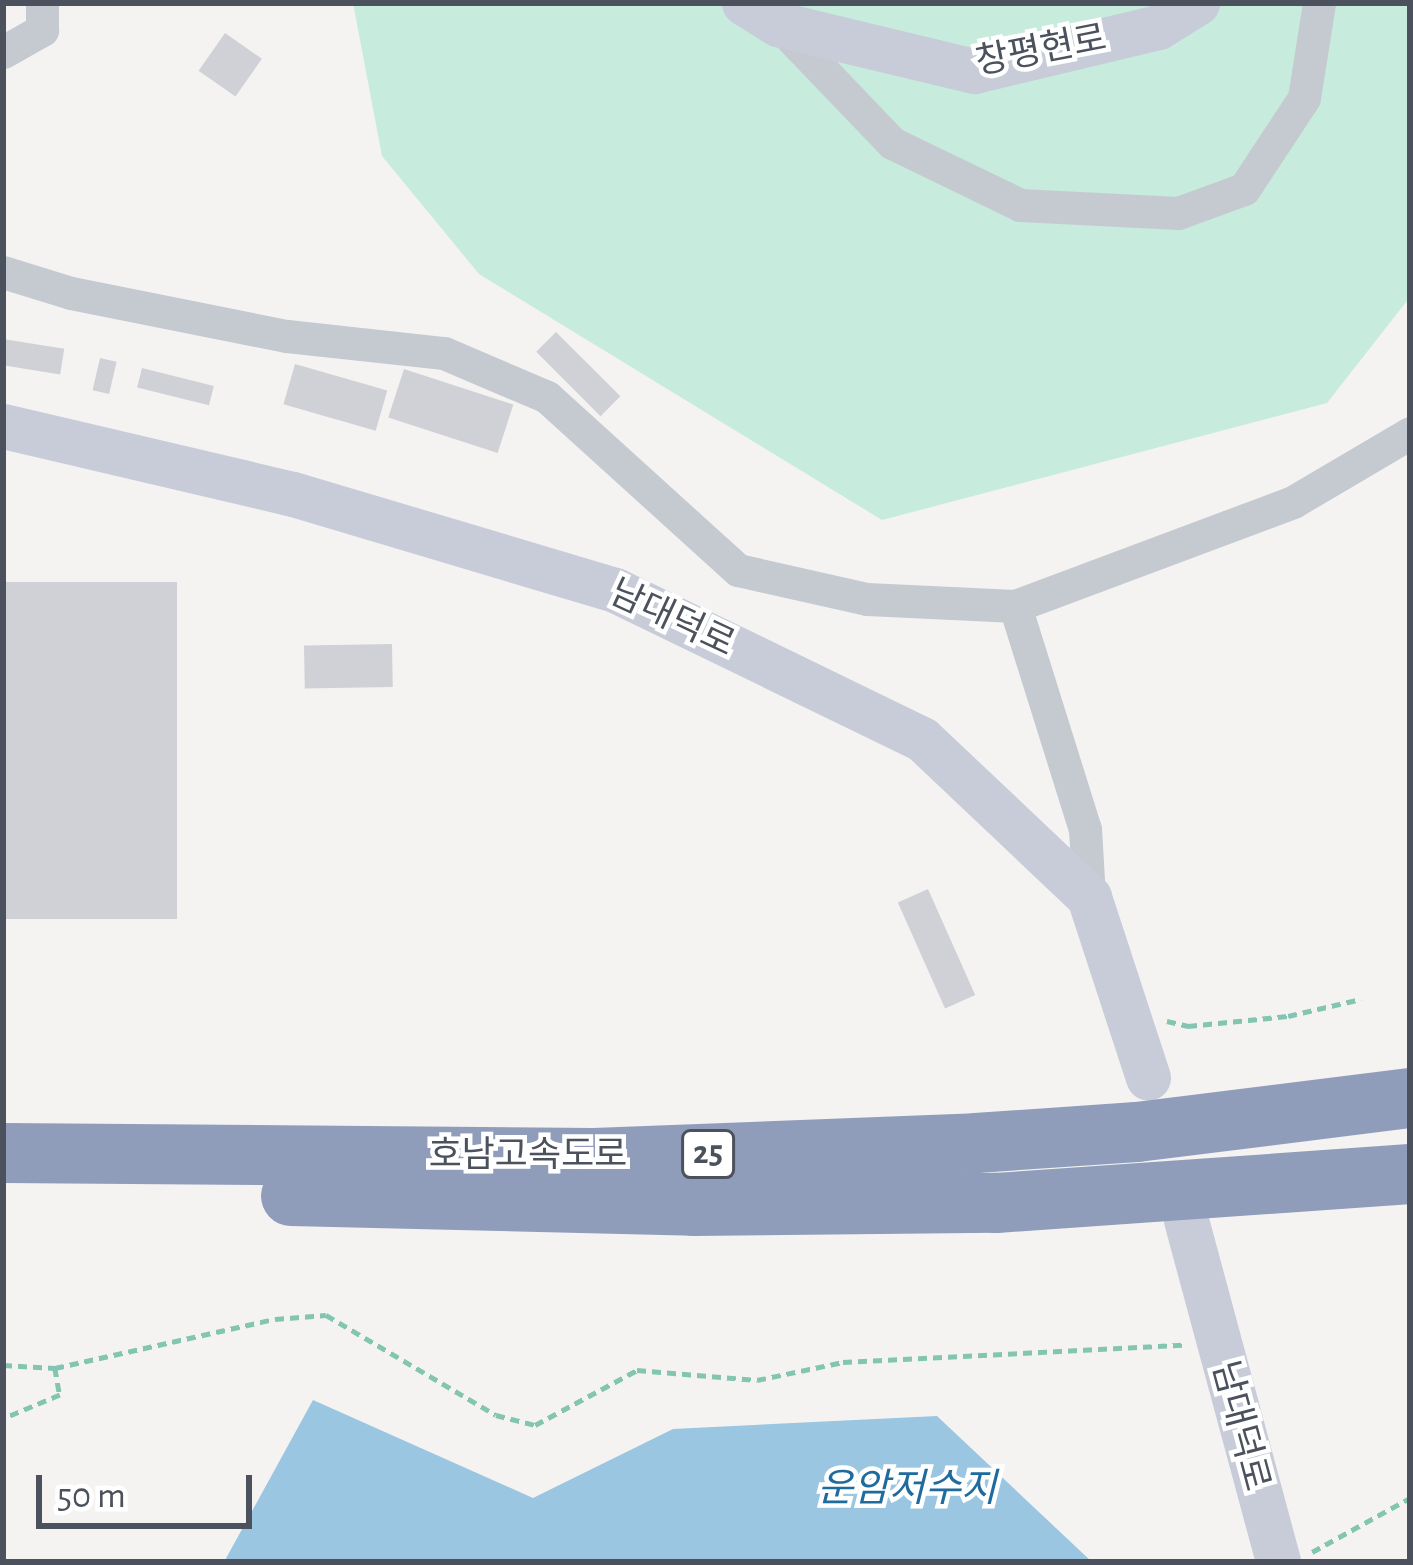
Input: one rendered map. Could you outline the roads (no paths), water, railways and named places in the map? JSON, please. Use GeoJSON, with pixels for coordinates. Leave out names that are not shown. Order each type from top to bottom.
{"type":"FeatureCollection","features":[{"type":"Feature","properties":{"kind":"highway","name":"호남고속도로"},"geometry":{"type":"LineString","coordinates":[[9,1181],[808,1150],[1137,1132],[1410,1098]]}},
{"type":"Feature","properties":{"kind":"highway","name":"호남고속도로"},"geometry":{"type":"LineString","coordinates":[[9,1181],[694,1206],[949,1204],[1410,1174]]}},
{"type":"Feature","properties":{"kind":"main road","name":"창평현로"},"geometry":{"type":"LineString","coordinates":[[761,14],[974,70],[1158,27],[1197,3]]}},
{"type":"Feature","properties":{"kind":"main road","name":"남대덕로"},"geometry":{"type":"LineString","coordinates":[[6,424],[293,494],[615,590],[922,739],[1089,897],[1148,1078]]}},
{"type":"Feature","properties":{"kind":"main road","name":"남대덕로"},"geometry":{"type":"LineString","coordinates":[[1186,1220],[1219,1345],[1294,1558]]}},
{"type":"Feature","properties":{"kind":"street"},"geometry":{"type":"LineString","coordinates":[[3,52],[42,29],[42,3]]}},
{"type":"Feature","properties":{"kind":"street"},"geometry":{"type":"LineString","coordinates":[[761,14],[892,142],[1020,205],[1178,213],[1244,189],[1304,98],[1319,3]]}},
{"type":"Feature","properties":{"kind":"street"},"geometry":{"type":"LineString","coordinates":[[3,272],[71,292],[287,337],[443,353],[547,397],[738,570],[867,598],[1015,606],[1293,502],[1410,434]]}},
{"type":"Feature","properties":{"kind":"street"},"geometry":{"type":"LineString","coordinates":[[1015,606],[1085,829],[1089,897]]}},
{"type":"Feature","properties":{"kind":"water","name":"운암저수지"},"geometry":{"type":"Polygon","coordinates":[[[313,1400],[533,1498],[673,1429],[937,1416],[1092,1562],[224,1562],[313,1400]]]}}]}
